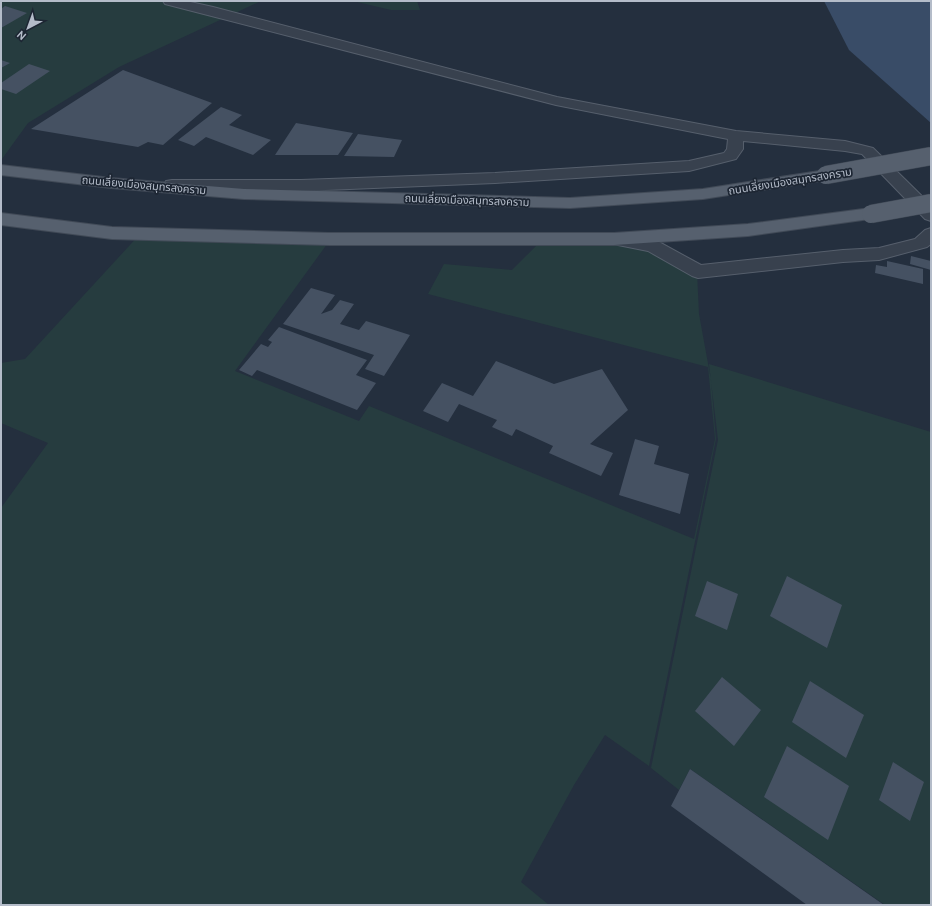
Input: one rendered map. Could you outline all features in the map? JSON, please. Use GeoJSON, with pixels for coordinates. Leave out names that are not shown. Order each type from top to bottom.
{"type":"FeatureCollection","features":[{"type":"Feature","properties":{"kind":"main road","name":"ถนนเลี่ยงเมืองสมุทรสงคราม"},"geometry":{"type":"LineString","coordinates":[[1,170],[111,184],[244,194],[570,203],[703,194],[826,175],[931,156]]}},
{"type":"Feature","properties":{"kind":"main road"},"geometry":{"type":"LineString","coordinates":[[1,219],[112,233],[329,239],[614,239],[748,230],[871,214],[931,203]]}},
{"type":"Feature","properties":{"kind":"lane"},"geometry":{"type":"LineString","coordinates":[[169,1],[214,11],[556,101],[736,136],[846,146],[868,151],[931,215]]}},
{"type":"Feature","properties":{"kind":"lane"},"geometry":{"type":"LineString","coordinates":[[111,184],[250,186],[385,184],[689,166],[730,156],[735,149],[736,136]]}},
{"type":"Feature","properties":{"kind":"lane"},"geometry":{"type":"LineString","coordinates":[[614,239],[653,246],[698,272],[843,256],[879,254],[921,243],[931,234]]}},
{"type":"Feature","properties":{"kind":"green space"},"geometry":{"type":"Polygon","coordinates":[[[1,1],[261,1],[119,67],[28,123],[2,159],[1,1]]]}},
{"type":"Feature","properties":{"kind":"green space"},"geometry":{"type":"Polygon","coordinates":[[[353,1],[417,1],[420,10],[391,10],[353,1]]]}},
{"type":"Feature","properties":{"kind":"green space"},"geometry":{"type":"Polygon","coordinates":[[[141,233],[613,240],[653,246],[697,272],[699,314],[711,380],[716,439],[649,766],[605,735],[574,785],[521,882],[549,905],[1,905],[1,508],[48,443],[1,423],[1,363],[25,359],[141,233]],[[330,240],[235,371],[359,421],[369,406],[694,539],[715,439],[708,367],[428,294],[444,264],[512,270],[541,241],[330,240]]]}},
{"type":"Feature","properties":{"kind":"green space"},"geometry":{"type":"Polygon","coordinates":[[[709,364],[931,432],[931,905],[885,905],[690,769],[679,790],[651,768],[718,440],[709,364]]]}},
{"type":"Feature","properties":{"kind":"water"},"geometry":{"type":"Polygon","coordinates":[[[824,1],[931,1],[931,123],[849,50],[824,1]]]}},
{"type":"Feature","properties":{"kind":"building"},"geometry":{"type":"Polygon","coordinates":[[[5,6],[27,13],[1,28],[1,9],[5,6]]]}},
{"type":"Feature","properties":{"kind":"building"},"geometry":{"type":"Polygon","coordinates":[[[1,60],[10,63],[1,68],[1,60]]]}},
{"type":"Feature","properties":{"kind":"building"},"geometry":{"type":"Polygon","coordinates":[[[29,64],[50,71],[16,94],[1,89],[1,83],[29,64]]]}},
{"type":"Feature","properties":{"kind":"building"},"geometry":{"type":"Polygon","coordinates":[[[123,70],[212,103],[163,145],[148,142],[138,147],[31,129],[123,70]]]}},
{"type":"Feature","properties":{"kind":"building"},"geometry":{"type":"Polygon","coordinates":[[[221,107],[242,115],[229,125],[271,140],[253,155],[206,137],[194,146],[178,140],[221,107]]]}},
{"type":"Feature","properties":{"kind":"building"},"geometry":{"type":"Polygon","coordinates":[[[296,123],[353,133],[338,155],[275,155],[296,123]]]}},
{"type":"Feature","properties":{"kind":"building"},"geometry":{"type":"Polygon","coordinates":[[[358,134],[402,140],[394,157],[344,156],[358,134]]]}},
{"type":"Feature","properties":{"kind":"building"},"geometry":{"type":"Polygon","coordinates":[[[911,256],[931,261],[931,270],[910,264],[911,256]]]}},
{"type":"Feature","properties":{"kind":"building"},"geometry":{"type":"Polygon","coordinates":[[[887,261],[923,269],[923,284],[875,273],[876,265],[887,267],[887,261]]]}},
{"type":"Feature","properties":{"kind":"building"},"geometry":{"type":"Polygon","coordinates":[[[311,288],[335,295],[321,314],[332,310],[340,300],[354,304],[340,324],[359,330],[366,321],[410,335],[384,376],[365,369],[374,355],[283,324],[311,288]]]}},
{"type":"Feature","properties":{"kind":"building"},"geometry":{"type":"Polygon","coordinates":[[[279,327],[367,360],[356,375],[376,383],[357,410],[257,370],[252,376],[239,370],[261,344],[268,347],[272,342],[268,340],[279,327]]]}},
{"type":"Feature","properties":{"kind":"building"},"geometry":{"type":"Polygon","coordinates":[[[496,361],[554,384],[602,369],[628,410],[590,444],[613,453],[601,476],[549,453],[553,446],[516,429],[512,436],[492,427],[497,420],[459,404],[448,422],[423,411],[442,383],[473,396],[496,361]]]}},
{"type":"Feature","properties":{"kind":"building"},"geometry":{"type":"Polygon","coordinates":[[[635,439],[659,446],[654,464],[689,474],[680,514],[619,495],[635,439]]]}},
{"type":"Feature","properties":{"kind":"building"},"geometry":{"type":"Polygon","coordinates":[[[787,576],[842,605],[827,648],[770,616],[787,576]]]}},
{"type":"Feature","properties":{"kind":"building"},"geometry":{"type":"Polygon","coordinates":[[[707,581],[738,594],[727,630],[695,616],[707,581]]]}},
{"type":"Feature","properties":{"kind":"building"},"geometry":{"type":"Polygon","coordinates":[[[722,677],[761,710],[734,746],[695,711],[722,677]]]}},
{"type":"Feature","properties":{"kind":"building"},"geometry":{"type":"Polygon","coordinates":[[[810,681],[864,715],[846,758],[792,722],[810,681]]]}},
{"type":"Feature","properties":{"kind":"building"},"geometry":{"type":"Polygon","coordinates":[[[787,746],[849,786],[828,840],[764,797],[787,746]]]}},
{"type":"Feature","properties":{"kind":"building"},"geometry":{"type":"Polygon","coordinates":[[[893,762],[924,782],[910,821],[879,800],[893,762]]]}},
{"type":"Feature","properties":{"kind":"building"},"geometry":{"type":"Polygon","coordinates":[[[690,769],[884,905],[807,905],[671,806],[690,769]]]}}]}
